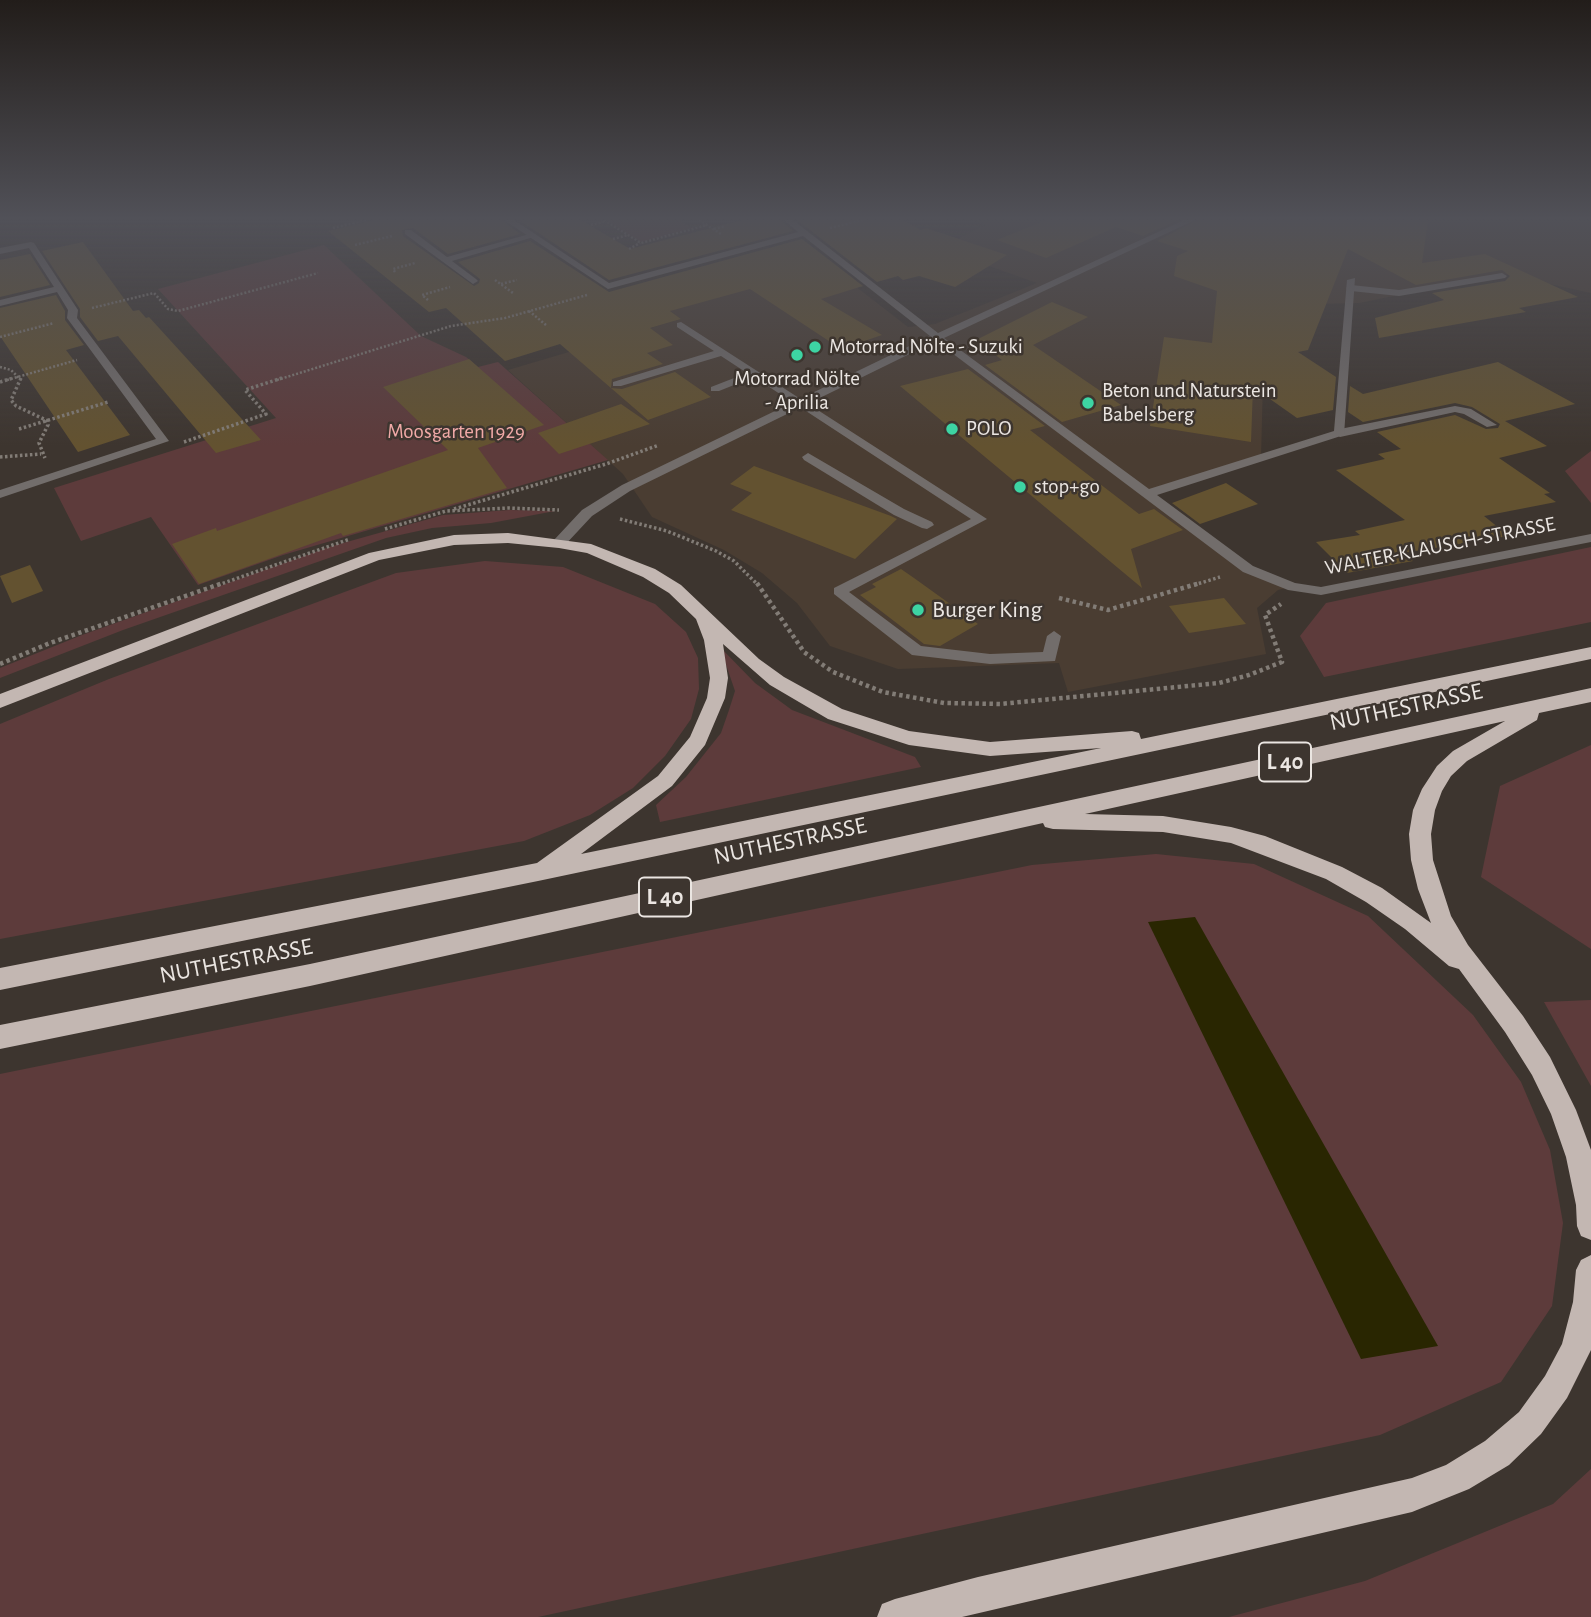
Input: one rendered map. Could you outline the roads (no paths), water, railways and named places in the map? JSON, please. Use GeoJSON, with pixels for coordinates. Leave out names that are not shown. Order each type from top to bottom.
{"type":"FeatureCollection","features":[{"type":"Feature","properties":{"kind":"highway"},"geometry":{"type":"LineString","coordinates":[[0,701],[375,556],[426,544],[508,538],[559,543],[591,550],[640,568],[675,589],[753,663],[804,699],[871,727],[909,738],[990,749],[1218,732]]}},
{"type":"Feature","properties":{"kind":"highway"},"geometry":{"type":"LineString","coordinates":[[538,872],[642,800],[665,781],[698,740],[716,698],[719,678],[713,640],[695,608]]}},
{"type":"Feature","properties":{"kind":"highway","name":"NUTHESTRASSE"},"geometry":{"type":"LineString","coordinates":[[0,979],[538,872],[1591,653]]}},
{"type":"Feature","properties":{"kind":"highway","name":"NUTHESTRASSE"},"geometry":{"type":"LineString","coordinates":[[10,1035],[310,975],[1591,695]]}},
{"type":"Feature","properties":{"kind":"highway"},"geometry":{"type":"LineString","coordinates":[[1549,704],[1460,756],[1444,771],[1423,810],[1420,834],[1422,860],[1429,889],[1447,930],[1534,1055],[1563,1110],[1580,1157],[1590,1205],[1591,1226]]}},
{"type":"Feature","properties":{"kind":"highway"},"geometry":{"type":"LineString","coordinates":[[1020,820],[1163,824],[1219,832],[1265,845],[1323,868],[1374,895],[1440,944],[1484,986]]}},
{"type":"Feature","properties":{"kind":"highway"},"geometry":{"type":"LineString","coordinates":[[895,1617],[978,1595],[1412,1495],[1457,1477],[1497,1453],[1530,1423],[1556,1387],[1576,1349],[1588,1302],[1591,1270]]}},
{"type":"Feature","properties":{"kind":"street"},"geometry":{"type":"LineString","coordinates":[[0,303],[32,295]]}},
{"type":"Feature","properties":{"kind":"street"},"geometry":{"type":"LineString","coordinates":[[0,494],[163,441],[99,354],[72,315],[62,295]]}},
{"type":"Feature","properties":{"kind":"street","name":"WALTER-KLAUSCH-STRASSE"},"geometry":{"type":"LineString","coordinates":[[885,295],[1248,569],[1293,587],[1321,591],[1591,538]]}},
{"type":"Feature","properties":{"kind":"street"},"geometry":{"type":"LineString","coordinates":[[559,543],[587,513],[626,488],[1027,295]]}},
{"type":"Feature","properties":{"kind":"street"},"geometry":{"type":"LineString","coordinates":[[1339,433],[1350,295]]}},
{"type":"Feature","properties":{"kind":"street"},"geometry":{"type":"LineString","coordinates":[[681,324],[980,519],[839,591],[917,651],[990,660],[1050,657],[1054,636]]}},
{"type":"Feature","properties":{"kind":"street"},"geometry":{"type":"LineString","coordinates":[[617,384],[723,352]]}},
{"type":"Feature","properties":{"kind":"street"},"geometry":{"type":"LineString","coordinates":[[715,389],[756,373]]}},
{"type":"Feature","properties":{"kind":"street"},"geometry":{"type":"LineString","coordinates":[[1147,494],[1339,433],[1455,409],[1467,411],[1491,425]]}},
{"type":"Feature","properties":{"kind":"street"},"geometry":{"type":"LineString","coordinates":[[808,457],[900,512],[927,525]]}},
{"type":"Feature","properties":{"kind":"place","name":"Motorrad Nölte - Suzuki"},"geometry":{"type":"Point","coordinates":[815,347]}},
{"type":"Feature","properties":{"kind":"place","name":"Motorrad Nölte - Aprilia"},"geometry":{"type":"Point","coordinates":[797,355]}},
{"type":"Feature","properties":{"kind":"place","name":"Beton und Naturstein Babelsberg"},"geometry":{"type":"Point","coordinates":[1088,403]}},
{"type":"Feature","properties":{"kind":"place","name":"POLO"},"geometry":{"type":"Point","coordinates":[952,429]}},
{"type":"Feature","properties":{"kind":"place","name":"stop+go"},"geometry":{"type":"Point","coordinates":[1020,487]}},
{"type":"Feature","properties":{"kind":"place","name":"Burger King"},"geometry":{"type":"Point","coordinates":[918,610]}},
{"type":"Feature","properties":{"kind":"park label","name":"Moosgarten 1929"},"geometry":{"type":"Point","coordinates":[456,432]}}]}
